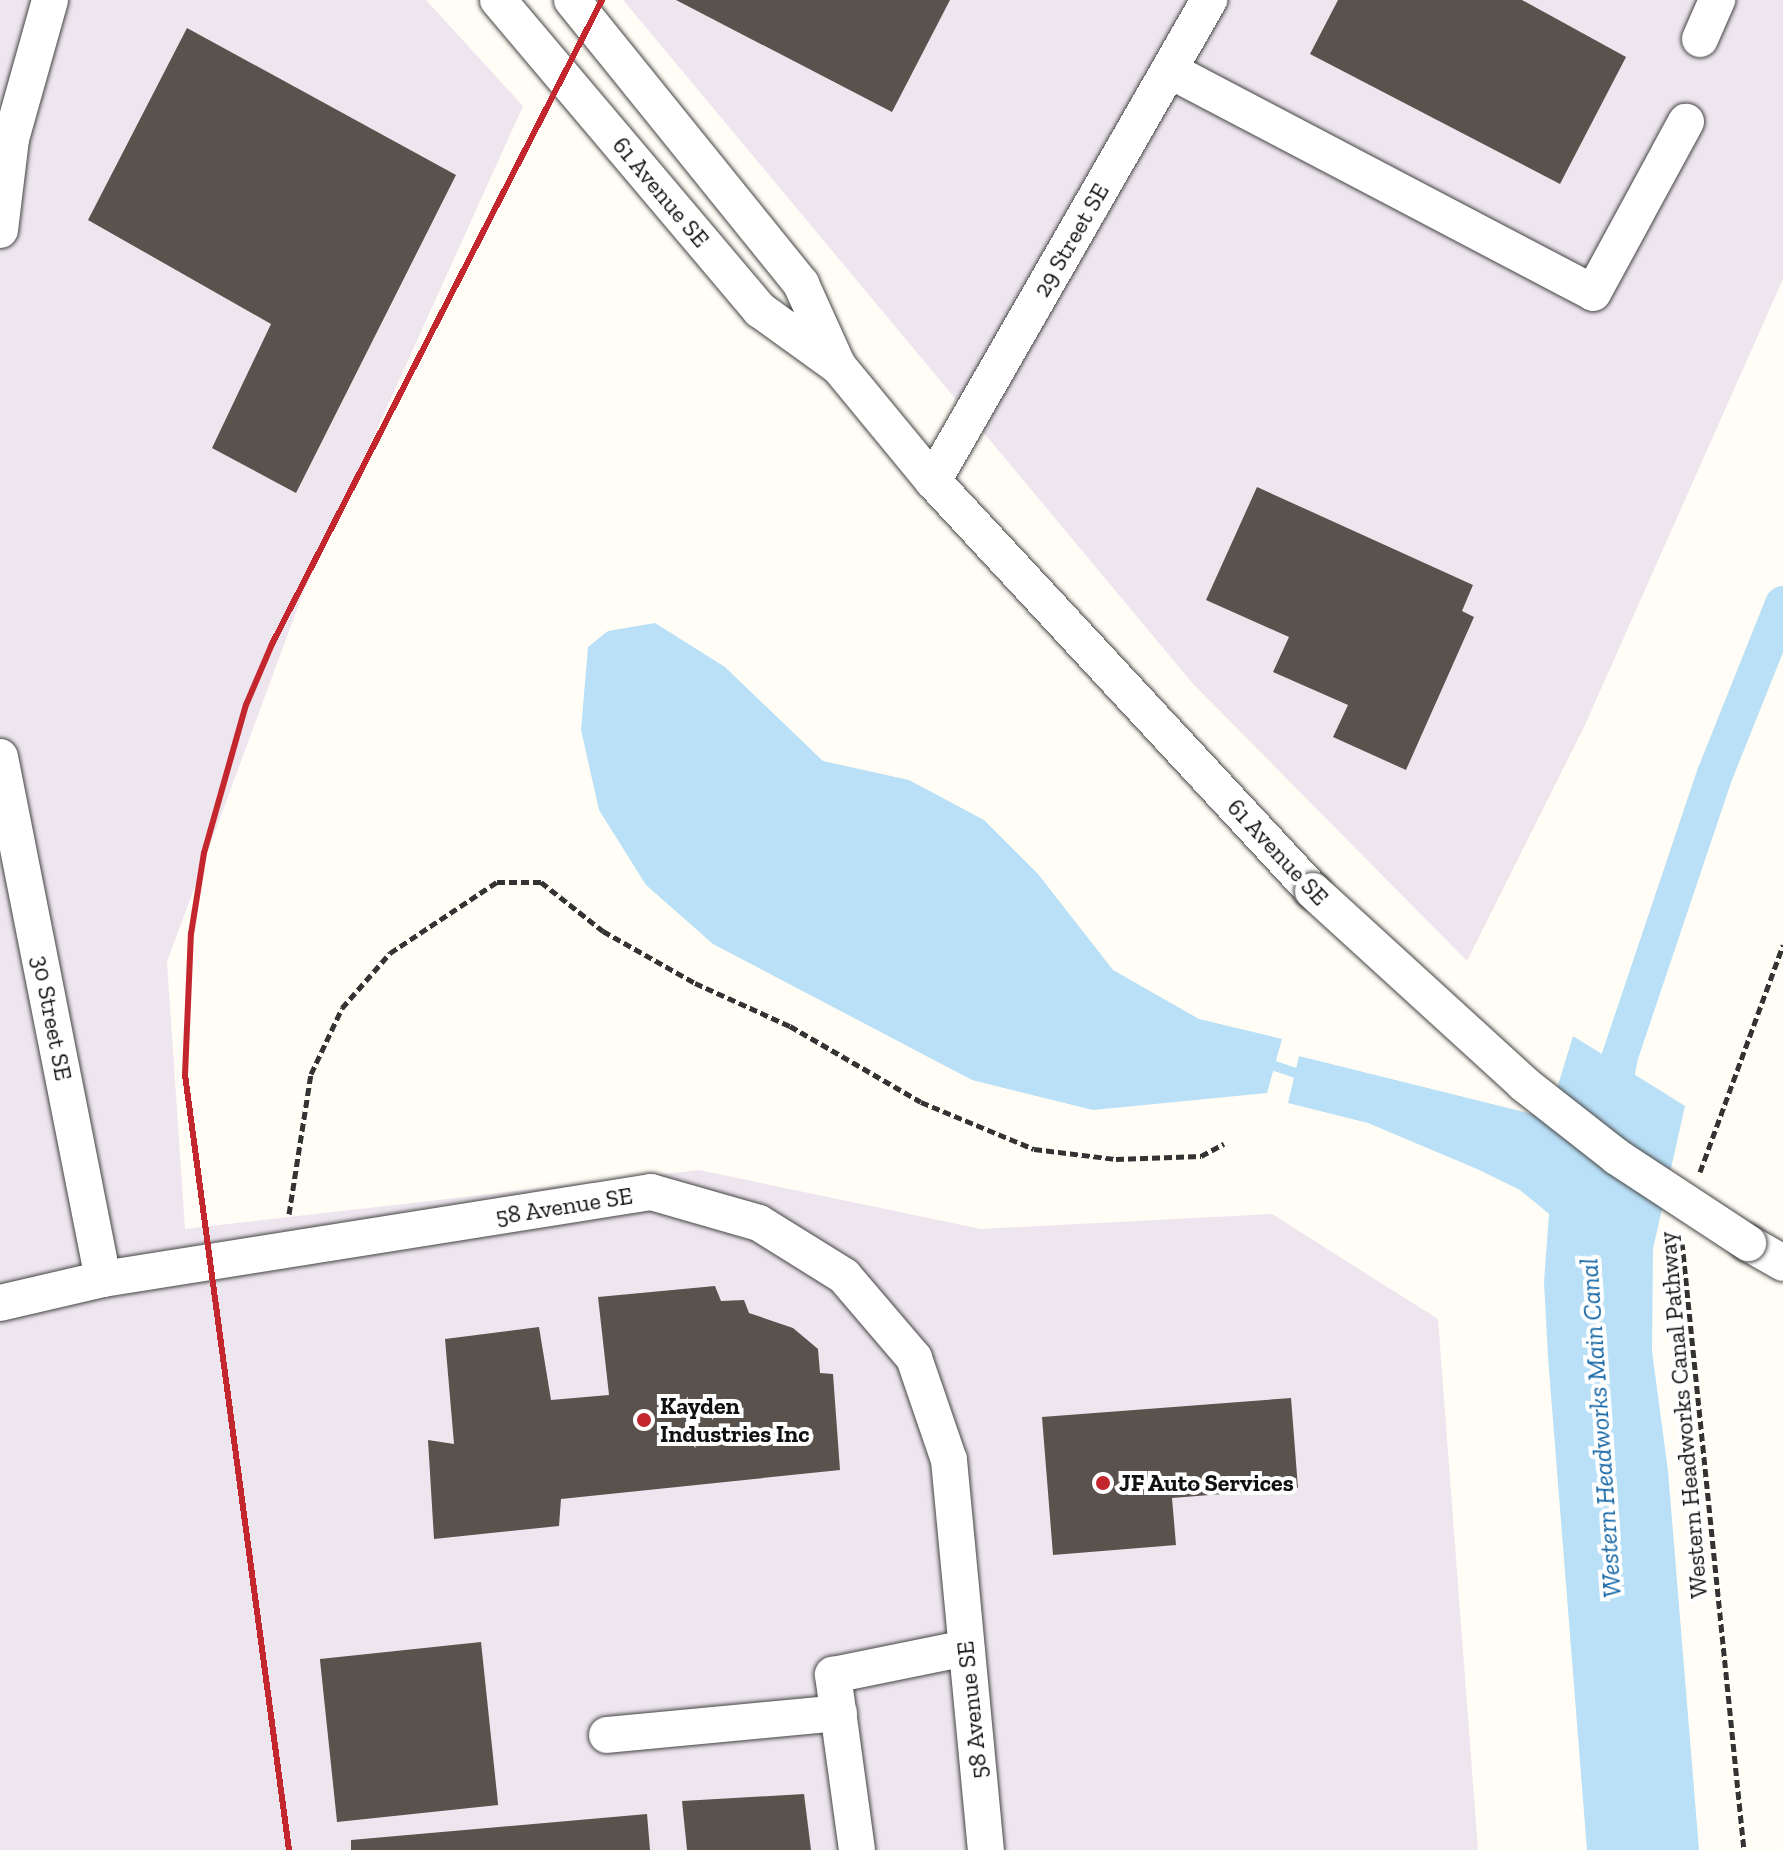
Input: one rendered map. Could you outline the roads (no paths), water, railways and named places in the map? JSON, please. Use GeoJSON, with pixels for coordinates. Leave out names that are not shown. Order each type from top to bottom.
{"type":"FeatureCollection","features":[{"type":"Feature","properties":{"kind":"street"},"geometry":{"type":"LineString","coordinates":[[1,212],[11,139],[50,0]]}},
{"type":"Feature","properties":{"kind":"street","name":"61 Avenue SE"},"geometry":{"type":"LineString","coordinates":[[498,0],[760,310],[839,367],[933,481],[1313,891],[1524,1084],[1617,1157],[1783,1263]]}},
{"type":"Feature","properties":{"kind":"street","name":"61 Avenue SE"},"geometry":{"type":"LineString","coordinates":[[572,0],[801,284],[839,367]]}},
{"type":"Feature","properties":{"kind":"street","name":"29 Street SE"},"geometry":{"type":"LineString","coordinates":[[933,481],[1209,0]]}},
{"type":"Feature","properties":{"kind":"street"},"geometry":{"type":"LineString","coordinates":[[1700,39],[1717,0]]}},
{"type":"Feature","properties":{"kind":"street"},"geometry":{"type":"LineString","coordinates":[[1169,70],[1593,293],[1686,122]]}},
{"type":"Feature","properties":{"kind":"street","name":"30 Street SE"},"geometry":{"type":"LineString","coordinates":[[2,777],[103,1279]]}},
{"type":"Feature","properties":{"kind":"street","name":"58 Avenue SE"},"geometry":{"type":"LineString","coordinates":[[0,1303],[103,1279],[651,1192],[759,1223],[844,1276],[914,1358],[949,1460],[986,1850]]}},
{"type":"Feature","properties":{"kind":"street"},"geometry":{"type":"LineString","coordinates":[[857,1850],[833,1675],[966,1648]]}},
{"type":"Feature","properties":{"kind":"street"},"geometry":{"type":"LineString","coordinates":[[607,1735],[839,1713]]}},
{"type":"Feature","properties":{"kind":"water"},"geometry":{"type":"Polygon","coordinates":[[[655,623],[725,667],[823,761],[909,780],[984,820],[1038,874],[1113,970],[1199,1019],[1282,1039],[1267,1093],[1093,1110],[972,1080],[713,944],[646,885],[599,810],[581,730],[588,647],[608,631],[655,623]]]}},
{"type":"Feature","properties":{"kind":"water"},"geometry":{"type":"Polygon","coordinates":[[[1573,1036],[1685,1106],[1653,1249],[1652,1351],[1668,1471],[1699,1850],[1587,1850],[1548,1357],[1544,1282],[1549,1214],[1520,1190],[1477,1169],[1368,1123],[1288,1103],[1299,1056],[1548,1118],[1573,1036]]]}},
{"type":"Feature","properties":{"kind":"waterway","name":"Western Headworks Main Canal"},"geometry":{"type":"LineString","coordinates":[[1610,1112],[1620,1056],[1715,774],[1783,604]]}},
{"type":"Feature","properties":{"kind":"waterway"},"geometry":{"type":"LineString","coordinates":[[1275,1066],[1307,1077]]}},
{"type":"Feature","properties":{"kind":"railway"},"geometry":{"type":"LineString","coordinates":[[289,1850],[185,1075],[191,934],[204,853],[246,705],[272,644],[602,0]]}},
{"type":"Feature","properties":{"kind":"place","name":"Kayden Industries Inc"},"geometry":{"type":"Point","coordinates":[644,1420]}},
{"type":"Feature","properties":{"kind":"place","name":"JF Auto Services"},"geometry":{"type":"Point","coordinates":[1103,1483]}}]}
